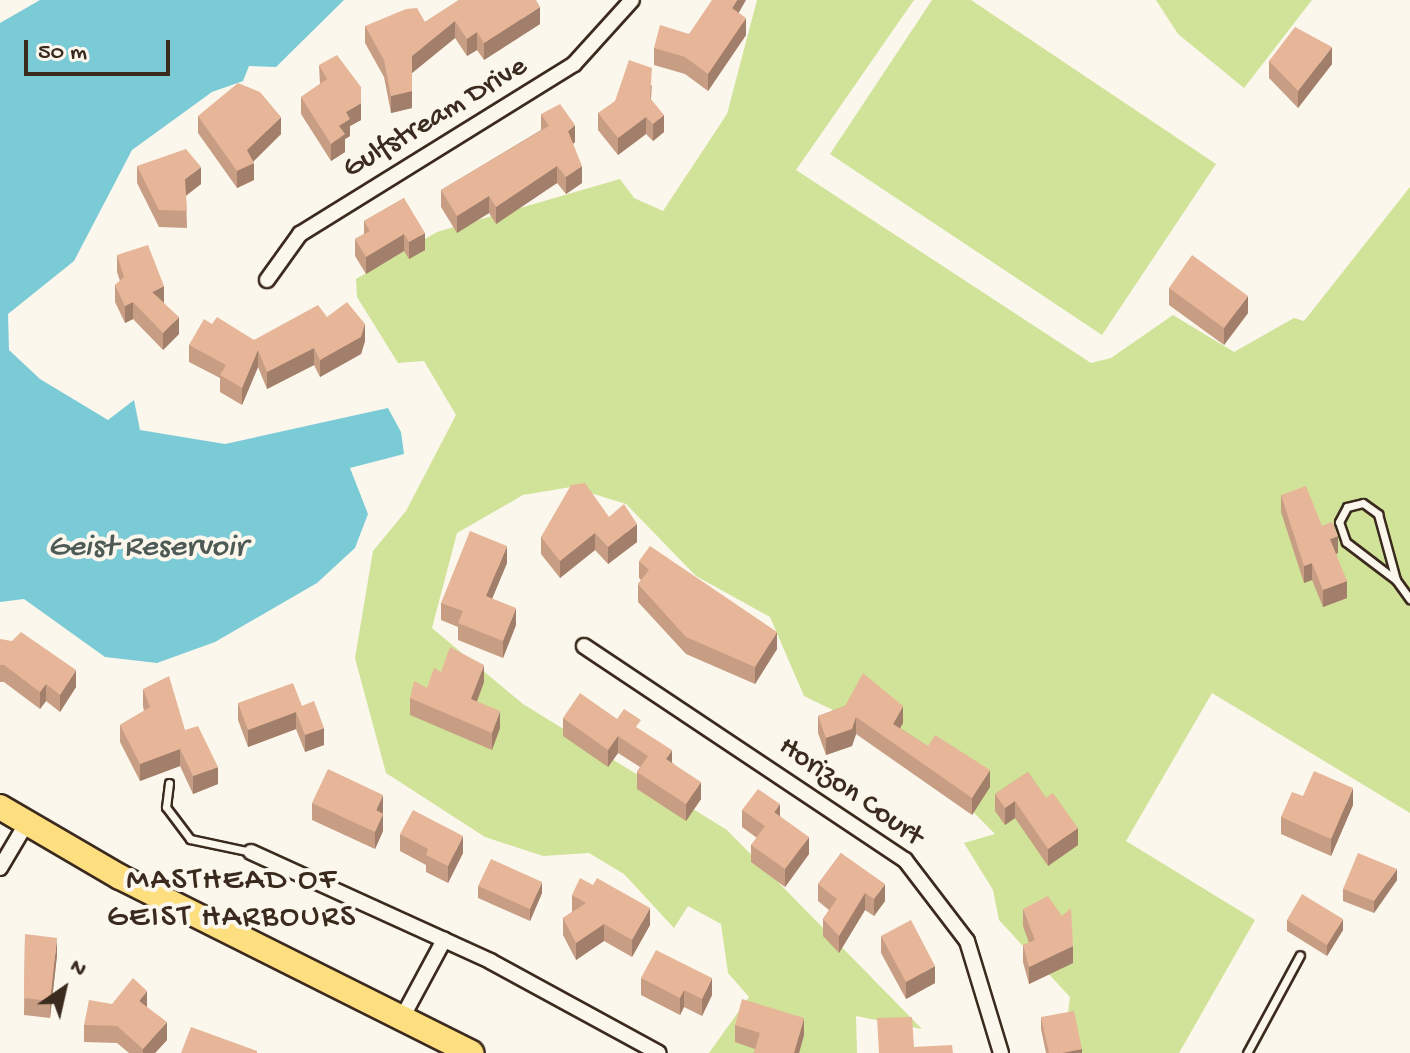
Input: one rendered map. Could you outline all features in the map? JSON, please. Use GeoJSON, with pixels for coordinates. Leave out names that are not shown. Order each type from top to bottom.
{"type":"FeatureCollection","features":[{"type":"Feature","properties":{"kind":"main road"},"geometry":{"type":"LineString","coordinates":[[0,807],[26,824],[471,1053]]}},
{"type":"Feature","properties":{"kind":"street","name":"Gulfstream Drive"},"geometry":{"type":"LineString","coordinates":[[267,280],[300,234],[574,64],[632,0]]}},
{"type":"Feature","properties":{"kind":"street","name":"Horizon Court"},"geometry":{"type":"LineString","coordinates":[[584,646],[905,860],[967,941],[1001,1053]]}},
{"type":"Feature","properties":{"kind":"street"},"geometry":{"type":"LineString","coordinates":[[0,868],[26,824]]}},
{"type":"Feature","properties":{"kind":"street"},"geometry":{"type":"LineString","coordinates":[[251,852],[444,940],[659,1053]]}},
{"type":"Feature","properties":{"kind":"street"},"geometry":{"type":"LineString","coordinates":[[402,1018],[444,940]]}},
{"type":"Feature","properties":{"kind":"lane"},"geometry":{"type":"LineString","coordinates":[[1396,580],[1378,514],[1363,503],[1347,507],[1339,522],[1346,542],[1396,580],[1410,599]]}},
{"type":"Feature","properties":{"kind":"lane"},"geometry":{"type":"LineString","coordinates":[[169,783],[166,807],[190,839],[251,852]]}},
{"type":"Feature","properties":{"kind":"lane"},"geometry":{"type":"LineString","coordinates":[[1247,1053],[1300,955]]}},
{"type":"Feature","properties":{"kind":"green space"},"geometry":{"type":"Polygon","coordinates":[[[757,0],[914,0],[796,170],[1091,363],[1111,358],[1173,315],[1234,352],[1294,318],[1304,321],[1410,187],[1410,813],[1212,693],[1126,841],[1255,920],[1179,1053],[1063,1053],[1070,997],[999,920],[993,890],[964,843],[995,834],[909,747],[804,696],[770,617],[696,576],[626,504],[571,487],[523,495],[457,533],[432,628],[523,704],[727,830],[922,1029],[856,1016],[857,1053],[709,1053],[749,997],[728,973],[721,924],[688,906],[674,928],[624,874],[589,853],[543,856],[485,837],[386,773],[355,658],[373,551],[406,511],[456,415],[424,361],[398,363],[357,297],[356,279],[437,232],[620,179],[634,198],[663,211],[727,114],[757,0]]]}},
{"type":"Feature","properties":{"kind":"green space"},"geometry":{"type":"Polygon","coordinates":[[[932,0],[971,0],[1216,164],[1102,335],[830,154],[932,0]]]}},
{"type":"Feature","properties":{"kind":"green space"},"geometry":{"type":"Polygon","coordinates":[[[1156,0],[1312,0],[1244,88],[1178,34],[1156,0]]]}},
{"type":"Feature","properties":{"kind":"water","name":"Geist Reservoir"},"geometry":{"type":"Polygon","coordinates":[[[40,0],[344,0],[276,67],[249,66],[243,81],[212,92],[132,150],[74,261],[8,314],[9,350],[40,379],[108,420],[134,400],[140,430],[225,444],[388,408],[401,432],[404,454],[350,468],[368,514],[355,548],[317,583],[215,642],[157,663],[105,657],[24,599],[0,602],[0,23],[40,0]]]}},
{"type":"Feature","properties":{"kind":"building"},"geometry":{"type":"Polygon","coordinates":[[[459,0],[536,0],[540,7],[484,43],[477,32],[467,39],[455,21],[412,56],[412,91],[391,96],[384,60],[365,26],[406,9],[417,8],[425,22],[459,0]]]}},
{"type":"Feature","properties":{"kind":"building"},"geometry":{"type":"Polygon","coordinates":[[[712,0],[737,0],[732,8],[746,18],[708,74],[685,57],[654,48],[660,25],[689,34],[712,0]]]}},
{"type":"Feature","properties":{"kind":"building"},"geometry":{"type":"Polygon","coordinates":[[[1295,27],[1332,47],[1298,91],[1269,61],[1295,27]]]}},
{"type":"Feature","properties":{"kind":"building"},"geometry":{"type":"Polygon","coordinates":[[[337,55],[361,87],[361,103],[346,112],[350,119],[339,126],[345,134],[331,144],[301,97],[327,79],[319,65],[337,55]]]}},
{"type":"Feature","properties":{"kind":"building"},"geometry":{"type":"Polygon","coordinates":[[[629,60],[652,68],[650,98],[664,115],[653,124],[646,117],[618,138],[598,113],[615,101],[629,60]]]}},
{"type":"Feature","properties":{"kind":"building"},"geometry":{"type":"Polygon","coordinates":[[[238,83],[260,92],[281,117],[247,150],[254,163],[237,171],[198,116],[238,83]]]}},
{"type":"Feature","properties":{"kind":"building"},"geometry":{"type":"Polygon","coordinates":[[[560,104],[575,125],[568,131],[582,166],[566,177],[557,166],[496,207],[489,196],[457,216],[441,190],[549,126],[541,114],[560,104]]]}},
{"type":"Feature","properties":{"kind":"building"},"geometry":{"type":"Polygon","coordinates":[[[186,149],[201,167],[185,179],[187,211],[159,210],[137,166],[186,149]]]}},
{"type":"Feature","properties":{"kind":"building"},"geometry":{"type":"Polygon","coordinates":[[[404,198],[425,233],[409,242],[404,234],[366,257],[355,239],[370,231],[364,221],[404,198]]]}},
{"type":"Feature","properties":{"kind":"building"},"geometry":{"type":"Polygon","coordinates":[[[148,245],[164,286],[152,292],[179,317],[163,333],[133,302],[125,306],[115,285],[124,277],[117,255],[148,245]]]}},
{"type":"Feature","properties":{"kind":"building"},"geometry":{"type":"Polygon","coordinates":[[[1192,255],[1248,296],[1224,328],[1169,288],[1192,255]]]}},
{"type":"Feature","properties":{"kind":"building"},"geometry":{"type":"Polygon","coordinates":[[[347,302],[365,324],[361,337],[320,360],[314,348],[267,372],[258,350],[242,388],[220,375],[226,365],[189,345],[204,319],[212,324],[217,317],[254,340],[318,305],[327,317],[347,302]]]}},
{"type":"Feature","properties":{"kind":"building"},"geometry":{"type":"Polygon","coordinates":[[[585,483],[609,517],[624,504],[637,524],[608,547],[595,533],[560,561],[541,537],[571,485],[585,483]]]}},
{"type":"Feature","properties":{"kind":"building"},"geometry":{"type":"Polygon","coordinates":[[[1306,486],[1322,526],[1332,522],[1338,536],[1330,539],[1347,581],[1323,590],[1312,563],[1304,566],[1281,495],[1306,486]]]}},
{"type":"Feature","properties":{"kind":"building"},"geometry":{"type":"Polygon","coordinates":[[[470,531],[507,546],[486,596],[516,608],[503,641],[458,623],[463,611],[441,603],[470,531]]]}},
{"type":"Feature","properties":{"kind":"building"},"geometry":{"type":"Polygon","coordinates":[[[650,546],[777,632],[755,667],[686,637],[638,584],[649,570],[639,561],[650,546]]]}},
{"type":"Feature","properties":{"kind":"building"},"geometry":{"type":"Polygon","coordinates":[[[21,632],[76,670],[60,695],[46,684],[40,692],[0,665],[0,639],[12,641],[21,632]]]}},
{"type":"Feature","properties":{"kind":"building"},"geometry":{"type":"Polygon","coordinates":[[[450,647],[484,665],[471,699],[500,711],[492,733],[410,698],[414,681],[427,688],[434,668],[441,672],[450,647]]]}},
{"type":"Feature","properties":{"kind":"building"},"geometry":{"type":"Polygon","coordinates":[[[863,673],[903,706],[893,724],[928,746],[935,735],[990,770],[972,798],[856,717],[852,729],[826,738],[818,716],[845,706],[863,673]]]}},
{"type":"Feature","properties":{"kind":"building"},"geometry":{"type":"Polygon","coordinates":[[[169,676],[185,730],[198,726],[218,767],[193,776],[180,749],[140,764],[120,725],[150,707],[143,689],[169,676]]]}},
{"type":"Feature","properties":{"kind":"building"},"geometry":{"type":"Polygon","coordinates":[[[293,683],[302,706],[314,701],[324,728],[305,735],[296,712],[248,730],[238,703],[293,683]]]}},
{"type":"Feature","properties":{"kind":"building"},"geometry":{"type":"Polygon","coordinates":[[[580,693],[617,719],[624,709],[641,720],[636,727],[672,750],[666,759],[701,782],[686,804],[637,772],[648,756],[618,736],[608,750],[563,718],[580,693]]]}},
{"type":"Feature","properties":{"kind":"building"},"geometry":{"type":"Polygon","coordinates":[[[328,769],[383,795],[376,810],[383,814],[375,832],[312,803],[328,769]]]}},
{"type":"Feature","properties":{"kind":"building"},"geometry":{"type":"Polygon","coordinates":[[[1314,771],[1353,788],[1331,839],[1281,817],[1292,792],[1303,796],[1314,771]]]}},
{"type":"Feature","properties":{"kind":"building"},"geometry":{"type":"Polygon","coordinates":[[[1028,772],[1046,798],[1053,793],[1078,828],[1048,849],[1015,801],[1005,808],[995,794],[1028,772]]]}},
{"type":"Feature","properties":{"kind":"building"},"geometry":{"type":"Polygon","coordinates":[[[758,789],[780,804],[774,812],[809,837],[785,869],[751,845],[765,826],[742,810],[758,789]]]}},
{"type":"Feature","properties":{"kind":"building"},"geometry":{"type":"Polygon","coordinates":[[[413,810],[463,836],[448,866],[426,855],[428,849],[400,834],[413,810]]]}},
{"type":"Feature","properties":{"kind":"building"},"geometry":{"type":"Polygon","coordinates":[[[841,853],[885,884],[874,899],[865,893],[839,936],[823,919],[837,899],[818,884],[841,853]]]}},
{"type":"Feature","properties":{"kind":"building"},"geometry":{"type":"Polygon","coordinates":[[[1358,853],[1397,869],[1374,901],[1343,889],[1358,853]]]}},
{"type":"Feature","properties":{"kind":"building"},"geometry":{"type":"Polygon","coordinates":[[[491,859],[542,882],[530,909],[478,886],[491,859]]]}},
{"type":"Feature","properties":{"kind":"building"},"geometry":{"type":"Polygon","coordinates":[[[580,878],[593,885],[597,878],[650,908],[632,940],[604,924],[576,943],[563,918],[586,903],[572,895],[580,878]]]}},
{"type":"Feature","properties":{"kind":"building"},"geometry":{"type":"Polygon","coordinates":[[[1302,894],[1343,919],[1327,945],[1287,920],[1302,894]]]}},
{"type":"Feature","properties":{"kind":"building"},"geometry":{"type":"Polygon","coordinates":[[[1048,896],[1062,916],[1071,908],[1073,946],[1029,967],[1023,945],[1035,940],[1023,909],[1048,896]]]}},
{"type":"Feature","properties":{"kind":"building"},"geometry":{"type":"Polygon","coordinates":[[[911,920],[935,966],[906,982],[881,936],[911,920]]]}},
{"type":"Feature","properties":{"kind":"building"},"geometry":{"type":"Polygon","coordinates":[[[25,934],[57,938],[50,1001],[24,998],[25,934]]]}},
{"type":"Feature","properties":{"kind":"building"},"geometry":{"type":"Polygon","coordinates":[[[656,950],[712,978],[702,999],[684,990],[680,998],[641,978],[656,950]]]}},
{"type":"Feature","properties":{"kind":"building"},"geometry":{"type":"Polygon","coordinates":[[[133,978],[147,991],[139,1001],[167,1022],[143,1049],[117,1026],[84,1025],[89,1000],[112,1004],[133,978]]]}},
{"type":"Feature","properties":{"kind":"building"},"geometry":{"type":"Polygon","coordinates":[[[742,999],[804,1018],[794,1053],[754,1053],[760,1033],[735,1025],[742,999]]]}},
{"type":"Feature","properties":{"kind":"building"},"geometry":{"type":"Polygon","coordinates":[[[1074,1011],[1082,1049],[1049,1053],[1041,1017],[1074,1011]]]}},
{"type":"Feature","properties":{"kind":"building"},"geometry":{"type":"Polygon","coordinates":[[[912,1017],[914,1047],[952,1045],[953,1053],[879,1053],[877,1018],[912,1017]]]}},
{"type":"Feature","properties":{"kind":"building"},"geometry":{"type":"Polygon","coordinates":[[[191,1027],[257,1051],[257,1053],[181,1053],[191,1027]]]}},
{"type":"Feature","properties":{"kind":"district","name":"MASTHEAD OF GEIST HARBOURS"},"geometry":{"type":"Point","coordinates":[232,900]}}]}
